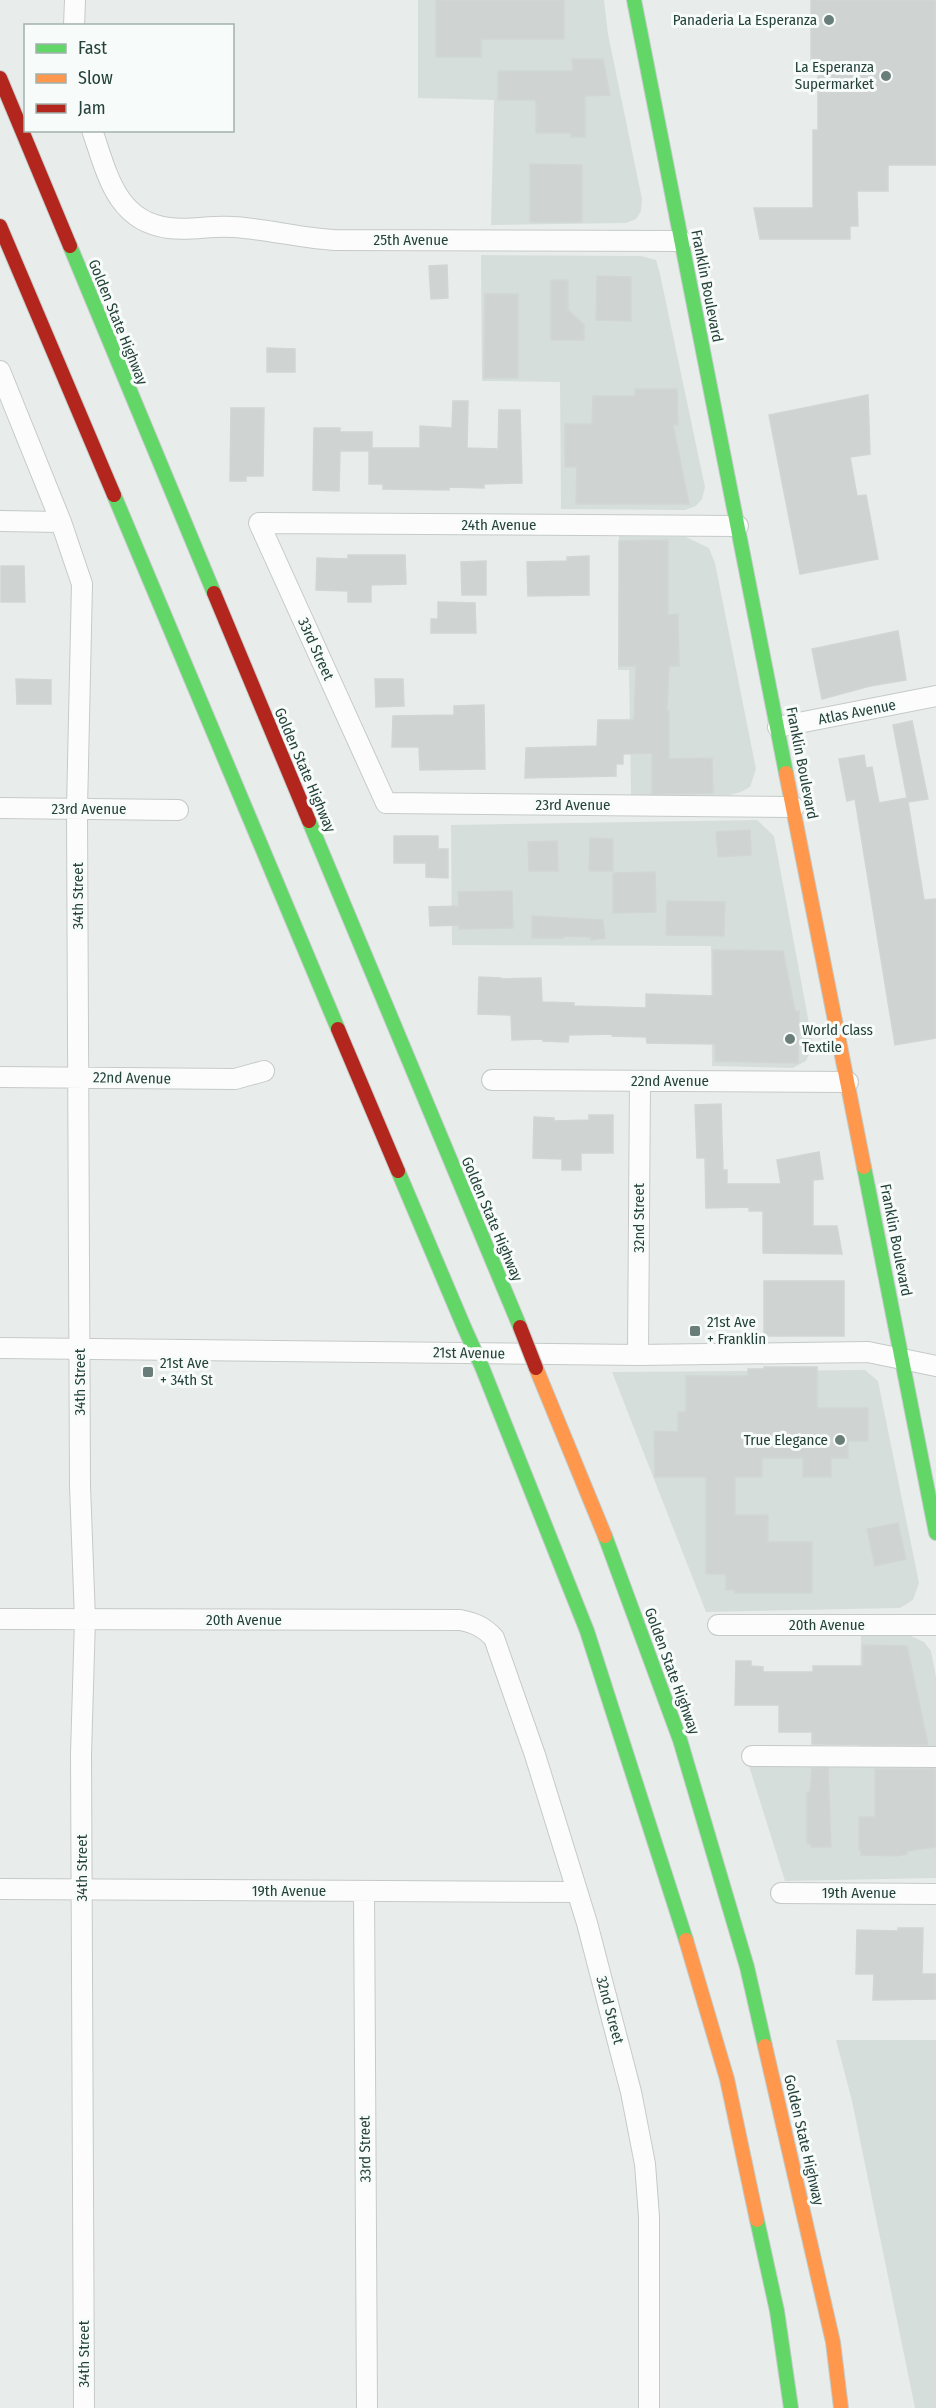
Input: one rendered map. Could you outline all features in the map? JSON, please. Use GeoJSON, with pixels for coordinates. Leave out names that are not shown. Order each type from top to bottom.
{"type":"FeatureCollection","features":[{"type":"Feature","properties":{"kind":"main road","name":"Franklin Boulevard"},"geometry":{"type":"LineString","coordinates":[[634,0],[904,1360],[936,1533]]}},
{"type":"Feature","properties":{"kind":"main road","name":"Golden State Highway"},"geometry":{"type":"LineString","coordinates":[[0,78],[598,1517],[680,1740],[747,1967],[833,2342],[841,2408]]}},
{"type":"Feature","properties":{"kind":"main road"},"geometry":{"type":"LineString","coordinates":[[0,226],[482,1367],[587,1631],[662,1858],[727,2079],[777,2311],[791,2408]]}},
{"type":"Feature","properties":{"kind":"main road"},"geometry":{"type":"LineString","coordinates":[[833,2342],[854,2408]]}},
{"type":"Feature","properties":{"kind":"street"},"geometry":{"type":"LineString","coordinates":[[74,24],[75,0]]}},
{"type":"Feature","properties":{"kind":"street","name":"25th Avenue"},"geometry":{"type":"LineString","coordinates":[[93,132],[113,189],[126,209],[143,222],[168,228],[232,227],[304,238],[334,240],[682,241]]}},
{"type":"Feature","properties":{"kind":"street","name":"34th Street"},"geometry":{"type":"LineString","coordinates":[[0,371],[61,522],[82,584],[78,809],[80,1486],[85,1619],[81,1754],[84,2408]]}},
{"type":"Feature","properties":{"kind":"street"},"geometry":{"type":"LineString","coordinates":[[0,521],[61,522]]}},
{"type":"Feature","properties":{"kind":"street","name":"24th Avenue"},"geometry":{"type":"LineString","coordinates":[[259,523],[738,526]]}},
{"type":"Feature","properties":{"kind":"street","name":"33rd Street"},"geometry":{"type":"LineString","coordinates":[[259,523],[372,774]]}},
{"type":"Feature","properties":{"kind":"street","name":"Atlas Avenue"},"geometry":{"type":"LineString","coordinates":[[778,727],[936,696]]}},
{"type":"Feature","properties":{"kind":"street","name":"23rd Avenue"},"geometry":{"type":"LineString","coordinates":[[372,774],[386,803],[794,807]]}},
{"type":"Feature","properties":{"kind":"street","name":"23rd Avenue"},"geometry":{"type":"LineString","coordinates":[[0,808],[178,810]]}},
{"type":"Feature","properties":{"kind":"street","name":"22nd Avenue"},"geometry":{"type":"LineString","coordinates":[[0,1077],[235,1079],[264,1071]]}},
{"type":"Feature","properties":{"kind":"street","name":"22nd Avenue"},"geometry":{"type":"LineString","coordinates":[[492,1080],[848,1082]]}},
{"type":"Feature","properties":{"kind":"street","name":"32nd Street"},"geometry":{"type":"LineString","coordinates":[[638,1355],[640,1081]]}},
{"type":"Feature","properties":{"kind":"street","name":"21st Avenue"},"geometry":{"type":"LineString","coordinates":[[0,1348],[638,1355],[868,1352],[936,1366]]}},
{"type":"Feature","properties":{"kind":"street","name":"20th Avenue"},"geometry":{"type":"LineString","coordinates":[[0,1619],[460,1620],[474,1622],[486,1629]]}},
{"type":"Feature","properties":{"kind":"street","name":"20th Avenue"},"geometry":{"type":"LineString","coordinates":[[718,1625],[936,1625]]}},
{"type":"Feature","properties":{"kind":"street","name":"32nd Street"},"geometry":{"type":"LineString","coordinates":[[486,1629],[494,1638],[499,1649],[577,1892],[631,2092],[645,2164],[650,2217],[649,2408]]}},
{"type":"Feature","properties":{"kind":"street"},"geometry":{"type":"LineString","coordinates":[[752,1756],[936,1757]]}},
{"type":"Feature","properties":{"kind":"street","name":"19th Avenue"},"geometry":{"type":"LineString","coordinates":[[0,1889],[577,1892]]}},
{"type":"Feature","properties":{"kind":"street","name":"33rd Street"},"geometry":{"type":"LineString","coordinates":[[364,1891],[367,2408]]}},
{"type":"Feature","properties":{"kind":"street","name":"19th Avenue"},"geometry":{"type":"LineString","coordinates":[[781,1893],[936,1894]]}},
{"type":"Feature","properties":{"kind":"shaded area"},"geometry":{"type":"Polygon","coordinates":[[[418,0],[604,0],[608,34],[642,199],[641,211],[636,219],[626,223],[491,225],[494,100],[418,98],[418,0]]]}},
{"type":"Feature","properties":{"kind":"shaded area"},"geometry":{"type":"Polygon","coordinates":[[[481,255],[641,256],[656,260],[705,487],[702,499],[696,506],[685,510],[561,509],[560,382],[482,381],[481,255]]]}},
{"type":"Feature","properties":{"kind":"shaded area"},"geometry":{"type":"Polygon","coordinates":[[[619,536],[686,537],[709,548],[715,563],[756,769],[750,787],[741,792],[730,795],[631,796],[629,670],[618,670],[619,536]]]}},
{"type":"Feature","properties":{"kind":"shaded area"},"geometry":{"type":"Polygon","coordinates":[[[757,820],[774,836],[813,1045],[806,1061],[793,1068],[712,1066],[711,946],[452,945],[451,825],[757,820]]]}},
{"type":"Feature","properties":{"kind":"shaded area"},"geometry":{"type":"Polygon","coordinates":[[[865,1370],[878,1381],[919,1583],[913,1600],[900,1608],[706,1612],[612,1372],[865,1370]]]}},
{"type":"Feature","properties":{"kind":"shaded area"},"geometry":{"type":"Polygon","coordinates":[[[861,1636],[911,1636],[924,1642],[931,1651],[936,1677],[936,1751],[859,1749],[861,1636]]]}},
{"type":"Feature","properties":{"kind":"shaded area"},"geometry":{"type":"Polygon","coordinates":[[[749,1766],[936,1768],[936,1878],[785,1881],[749,1766]]]}},
{"type":"Feature","properties":{"kind":"shaded area"},"geometry":{"type":"Polygon","coordinates":[[[836,2040],[936,2040],[936,2408],[915,2408],[852,2101],[836,2040]]]}},
{"type":"Feature","properties":{"kind":"building"},"geometry":{"type":"Polygon","coordinates":[[[436,0],[564,0],[564,39],[481,39],[481,57],[436,57],[436,0]]]}},
{"type":"Feature","properties":{"kind":"building"},"geometry":{"type":"Polygon","coordinates":[[[811,0],[936,0],[936,165],[888,165],[888,191],[857,191],[858,226],[850,226],[850,239],[760,239],[754,208],[813,208],[813,130],[818,130],[818,62],[811,62],[811,0]]]}},
{"type":"Feature","properties":{"kind":"building"},"geometry":{"type":"Polygon","coordinates":[[[572,59],[603,59],[610,95],[585,96],[585,137],[571,137],[571,133],[536,133],[536,100],[498,100],[498,71],[573,71],[572,59]]]}},
{"type":"Feature","properties":{"kind":"building"},"geometry":{"type":"Polygon","coordinates":[[[530,164],[582,165],[582,222],[530,222],[530,164]]]}},
{"type":"Feature","properties":{"kind":"building"},"geometry":{"type":"Polygon","coordinates":[[[447,265],[448,298],[431,299],[429,266],[447,265]]]}},
{"type":"Feature","properties":{"kind":"building"},"geometry":{"type":"Polygon","coordinates":[[[597,276],[631,277],[631,321],[596,320],[597,276]]]}},
{"type":"Feature","properties":{"kind":"building"},"geometry":{"type":"Polygon","coordinates":[[[551,280],[568,280],[568,310],[584,325],[584,340],[551,340],[551,280]]]}},
{"type":"Feature","properties":{"kind":"building"},"geometry":{"type":"Polygon","coordinates":[[[485,294],[518,294],[518,378],[484,378],[485,294]]]}},
{"type":"Feature","properties":{"kind":"building"},"geometry":{"type":"Polygon","coordinates":[[[267,348],[295,349],[295,372],[267,372],[267,348]]]}},
{"type":"Feature","properties":{"kind":"building"},"geometry":{"type":"Polygon","coordinates":[[[635,389],[677,389],[678,425],[673,425],[689,504],[576,504],[577,467],[565,467],[565,424],[592,424],[593,396],[635,396],[635,389]]]}},
{"type":"Feature","properties":{"kind":"building"},"geometry":{"type":"Polygon","coordinates":[[[868,395],[870,454],[850,457],[857,496],[866,495],[878,559],[800,574],[769,415],[868,395]]]}},
{"type":"Feature","properties":{"kind":"building"},"geometry":{"type":"Polygon","coordinates":[[[453,401],[468,401],[467,448],[498,449],[499,410],[520,410],[522,483],[484,484],[484,488],[449,487],[449,490],[383,489],[383,484],[369,484],[369,451],[340,451],[339,491],[313,490],[314,428],[340,428],[340,432],[372,432],[372,448],[420,448],[420,426],[452,428],[453,401]]]}},
{"type":"Feature","properties":{"kind":"building"},"geometry":{"type":"Polygon","coordinates":[[[231,408],[264,408],[263,476],[246,476],[246,481],[230,481],[231,408]]]}},
{"type":"Feature","properties":{"kind":"building"},"geometry":{"type":"Polygon","coordinates":[[[668,540],[668,615],[678,614],[679,666],[669,666],[667,711],[669,711],[669,759],[712,758],[713,793],[652,794],[652,753],[623,754],[623,764],[616,764],[616,776],[525,778],[526,748],[597,746],[598,720],[634,720],[636,666],[619,666],[619,541],[668,540]]]}},
{"type":"Feature","properties":{"kind":"building"},"geometry":{"type":"Polygon","coordinates":[[[348,555],[405,555],[406,584],[371,585],[371,602],[348,602],[348,591],[316,590],[317,558],[348,559],[348,555]]]}},
{"type":"Feature","properties":{"kind":"building"},"geometry":{"type":"Polygon","coordinates":[[[589,556],[589,595],[528,596],[527,562],[567,561],[567,557],[589,556]]]}},
{"type":"Feature","properties":{"kind":"building"},"geometry":{"type":"Polygon","coordinates":[[[486,561],[486,595],[462,595],[461,562],[486,561]]]}},
{"type":"Feature","properties":{"kind":"building"},"geometry":{"type":"Polygon","coordinates":[[[1,566],[24,566],[25,602],[1,602],[1,566]]]}},
{"type":"Feature","properties":{"kind":"building"},"geometry":{"type":"Polygon","coordinates":[[[438,602],[475,603],[476,633],[431,633],[431,619],[438,619],[438,602]]]}},
{"type":"Feature","properties":{"kind":"building"},"geometry":{"type":"Polygon","coordinates":[[[898,631],[906,680],[870,686],[822,699],[812,649],[898,631]]]}},
{"type":"Feature","properties":{"kind":"building"},"geometry":{"type":"Polygon","coordinates":[[[16,679],[51,680],[51,704],[17,704],[16,679]]]}},
{"type":"Feature","properties":{"kind":"building"},"geometry":{"type":"Polygon","coordinates":[[[375,679],[403,679],[404,706],[376,707],[375,679]]]}},
{"type":"Feature","properties":{"kind":"building"},"geometry":{"type":"Polygon","coordinates":[[[484,705],[485,769],[420,770],[419,747],[392,747],[393,716],[454,715],[454,706],[484,705]]]}},
{"type":"Feature","properties":{"kind":"building"},"geometry":{"type":"Polygon","coordinates":[[[912,721],[928,799],[908,802],[924,900],[936,899],[936,1038],[895,1045],[855,799],[847,801],[839,759],[864,755],[866,768],[872,767],[879,803],[907,798],[893,725],[912,721]]]}},
{"type":"Feature","properties":{"kind":"building"},"geometry":{"type":"Polygon","coordinates":[[[750,830],[751,855],[718,857],[716,832],[750,830]]]}},
{"type":"Feature","properties":{"kind":"building"},"geometry":{"type":"Polygon","coordinates":[[[394,836],[438,836],[438,849],[448,849],[448,878],[426,877],[426,863],[394,863],[394,836]]]}},
{"type":"Feature","properties":{"kind":"building"},"geometry":{"type":"Polygon","coordinates":[[[590,838],[613,839],[613,871],[589,871],[590,838]]]}},
{"type":"Feature","properties":{"kind":"building"},"geometry":{"type":"Polygon","coordinates":[[[557,841],[558,871],[529,871],[528,842],[557,841]]]}},
{"type":"Feature","properties":{"kind":"building"},"geometry":{"type":"Polygon","coordinates":[[[655,872],[656,912],[613,913],[613,873],[655,872]]]}},
{"type":"Feature","properties":{"kind":"building"},"geometry":{"type":"Polygon","coordinates":[[[512,891],[513,928],[459,929],[459,925],[430,926],[429,907],[459,906],[458,892],[512,891]]]}},
{"type":"Feature","properties":{"kind":"building"},"geometry":{"type":"Polygon","coordinates":[[[667,901],[725,902],[724,936],[666,935],[667,901]]]}},
{"type":"Feature","properties":{"kind":"building"},"geometry":{"type":"Polygon","coordinates":[[[532,916],[603,920],[605,938],[591,940],[591,937],[564,936],[564,938],[532,938],[532,916]]]}},
{"type":"Feature","properties":{"kind":"building"},"geometry":{"type":"Polygon","coordinates":[[[713,950],[783,951],[795,1011],[799,1011],[798,1063],[715,1061],[715,1044],[647,1043],[646,1037],[612,1036],[612,1034],[569,1035],[568,1042],[543,1041],[543,1039],[512,1040],[511,1015],[478,1014],[479,977],[541,978],[542,1002],[574,1003],[574,1006],[646,1008],[646,994],[713,996],[713,950]]]}},
{"type":"Feature","properties":{"kind":"building"},"geometry":{"type":"Polygon","coordinates":[[[721,1104],[723,1170],[727,1170],[727,1184],[781,1184],[777,1160],[819,1152],[823,1179],[813,1180],[813,1226],[837,1226],[842,1254],[763,1253],[763,1211],[749,1211],[749,1207],[706,1208],[705,1158],[697,1158],[695,1105],[721,1104]]]}},
{"type":"Feature","properties":{"kind":"building"},"geometry":{"type":"Polygon","coordinates":[[[589,1115],[613,1115],[613,1153],[581,1153],[581,1170],[562,1170],[562,1159],[533,1158],[534,1117],[554,1118],[554,1121],[589,1120],[589,1115]]]}},
{"type":"Feature","properties":{"kind":"building"},"geometry":{"type":"Polygon","coordinates":[[[764,1281],[844,1281],[844,1336],[764,1336],[764,1281]]]}},
{"type":"Feature","properties":{"kind":"building"},"geometry":{"type":"Polygon","coordinates":[[[764,1367],[817,1367],[817,1408],[868,1408],[868,1441],[848,1441],[848,1458],[831,1458],[831,1477],[803,1477],[803,1458],[762,1458],[762,1477],[735,1477],[735,1515],[768,1515],[768,1542],[812,1542],[812,1593],[735,1593],[735,1590],[726,1590],[726,1574],[706,1574],[706,1477],[655,1477],[654,1431],[678,1432],[678,1412],[686,1412],[686,1376],[748,1376],[748,1369],[764,1369],[764,1367]]]}},
{"type":"Feature","properties":{"kind":"building"},"geometry":{"type":"Polygon","coordinates":[[[898,1523],[906,1559],[875,1566],[867,1529],[898,1523]]]}},
{"type":"Feature","properties":{"kind":"building"},"geometry":{"type":"Polygon","coordinates":[[[863,1645],[907,1646],[928,1745],[812,1744],[812,1732],[779,1732],[779,1705],[735,1705],[736,1661],[751,1661],[751,1666],[763,1667],[763,1672],[813,1672],[813,1666],[863,1666],[863,1645]]]}},
{"type":"Feature","properties":{"kind":"building"},"geometry":{"type":"Polygon","coordinates":[[[812,1768],[828,1768],[831,1847],[811,1847],[811,1844],[807,1844],[807,1792],[810,1792],[812,1768]]]}},
{"type":"Feature","properties":{"kind":"building"},"geometry":{"type":"Polygon","coordinates":[[[875,1769],[936,1769],[936,1847],[907,1851],[907,1854],[896,1856],[861,1855],[859,1817],[875,1817],[875,1769]]]}},
{"type":"Feature","properties":{"kind":"building"},"geometry":{"type":"Polygon","coordinates":[[[898,1928],[923,1928],[922,1974],[936,1974],[936,1999],[873,2000],[874,1974],[856,1974],[857,1930],[898,1931],[898,1928]]]}},
{"type":"Feature","properties":{"kind":"traffic: fast"},"geometry":{"type":"LineString","coordinates":[[634,0],[786,773]]}},
{"type":"Feature","properties":{"kind":"traffic: fast"},"geometry":{"type":"LineString","coordinates":[[70,246],[214,593]]}},
{"type":"Feature","properties":{"kind":"traffic: fast"},"geometry":{"type":"LineString","coordinates":[[114,495],[338,1029]]}},
{"type":"Feature","properties":{"kind":"traffic: fast"},"geometry":{"type":"LineString","coordinates":[[309,821],[520,1327]]}},
{"type":"Feature","properties":{"kind":"traffic: fast"},"geometry":{"type":"LineString","coordinates":[[864,1167],[936,1533]]}},
{"type":"Feature","properties":{"kind":"traffic: fast"},"geometry":{"type":"LineString","coordinates":[[398,1171],[464,1327]]}},
{"type":"Feature","properties":{"kind":"traffic: fast"},"geometry":{"type":"LineString","coordinates":[[464,1327],[482,1367]]}},
{"type":"Feature","properties":{"kind":"traffic: fast"},"geometry":{"type":"LineString","coordinates":[[482,1367],[587,1631],[686,1940]]}},
{"type":"Feature","properties":{"kind":"traffic: fast"},"geometry":{"type":"LineString","coordinates":[[605,1536],[680,1740],[747,1967],[765,2046]]}},
{"type":"Feature","properties":{"kind":"traffic: fast"},"geometry":{"type":"LineString","coordinates":[[757,2220],[777,2311],[791,2408]]}},
{"type":"Feature","properties":{"kind":"traffic: slow"},"geometry":{"type":"LineString","coordinates":[[786,773],[864,1167]]}},
{"type":"Feature","properties":{"kind":"traffic: slow"},"geometry":{"type":"LineString","coordinates":[[536,1368],[605,1536]]}},
{"type":"Feature","properties":{"kind":"traffic: slow"},"geometry":{"type":"LineString","coordinates":[[686,1940],[727,2079],[757,2220]]}},
{"type":"Feature","properties":{"kind":"traffic: slow"},"geometry":{"type":"LineString","coordinates":[[765,2046],[833,2342],[841,2408]]}},
{"type":"Feature","properties":{"kind":"traffic: jam"},"geometry":{"type":"LineString","coordinates":[[0,78],[70,246]]}},
{"type":"Feature","properties":{"kind":"traffic: jam"},"geometry":{"type":"LineString","coordinates":[[0,226],[114,495]]}},
{"type":"Feature","properties":{"kind":"traffic: jam"},"geometry":{"type":"LineString","coordinates":[[214,593],[309,821]]}},
{"type":"Feature","properties":{"kind":"traffic: jam"},"geometry":{"type":"LineString","coordinates":[[338,1029],[398,1171]]}},
{"type":"Feature","properties":{"kind":"traffic: jam"},"geometry":{"type":"LineString","coordinates":[[520,1327],[536,1368]]}},
{"type":"Feature","properties":{"kind":"place","name":"Panaderia La Esperanza"},"geometry":{"type":"Point","coordinates":[829,20]}},
{"type":"Feature","properties":{"kind":"place","name":"La Esperanza Supermarket"},"geometry":{"type":"Point","coordinates":[886,76]}},
{"type":"Feature","properties":{"kind":"place","name":"World Class Textile"},"geometry":{"type":"Point","coordinates":[790,1039]}},
{"type":"Feature","properties":{"kind":"place","name":"21st Ave + Franklin"},"geometry":{"type":"Point","coordinates":[695,1331]}},
{"type":"Feature","properties":{"kind":"place","name":"21st Ave + 34th St"},"geometry":{"type":"Point","coordinates":[148,1372]}},
{"type":"Feature","properties":{"kind":"place","name":"True Elegance"},"geometry":{"type":"Point","coordinates":[840,1440]}}]}
